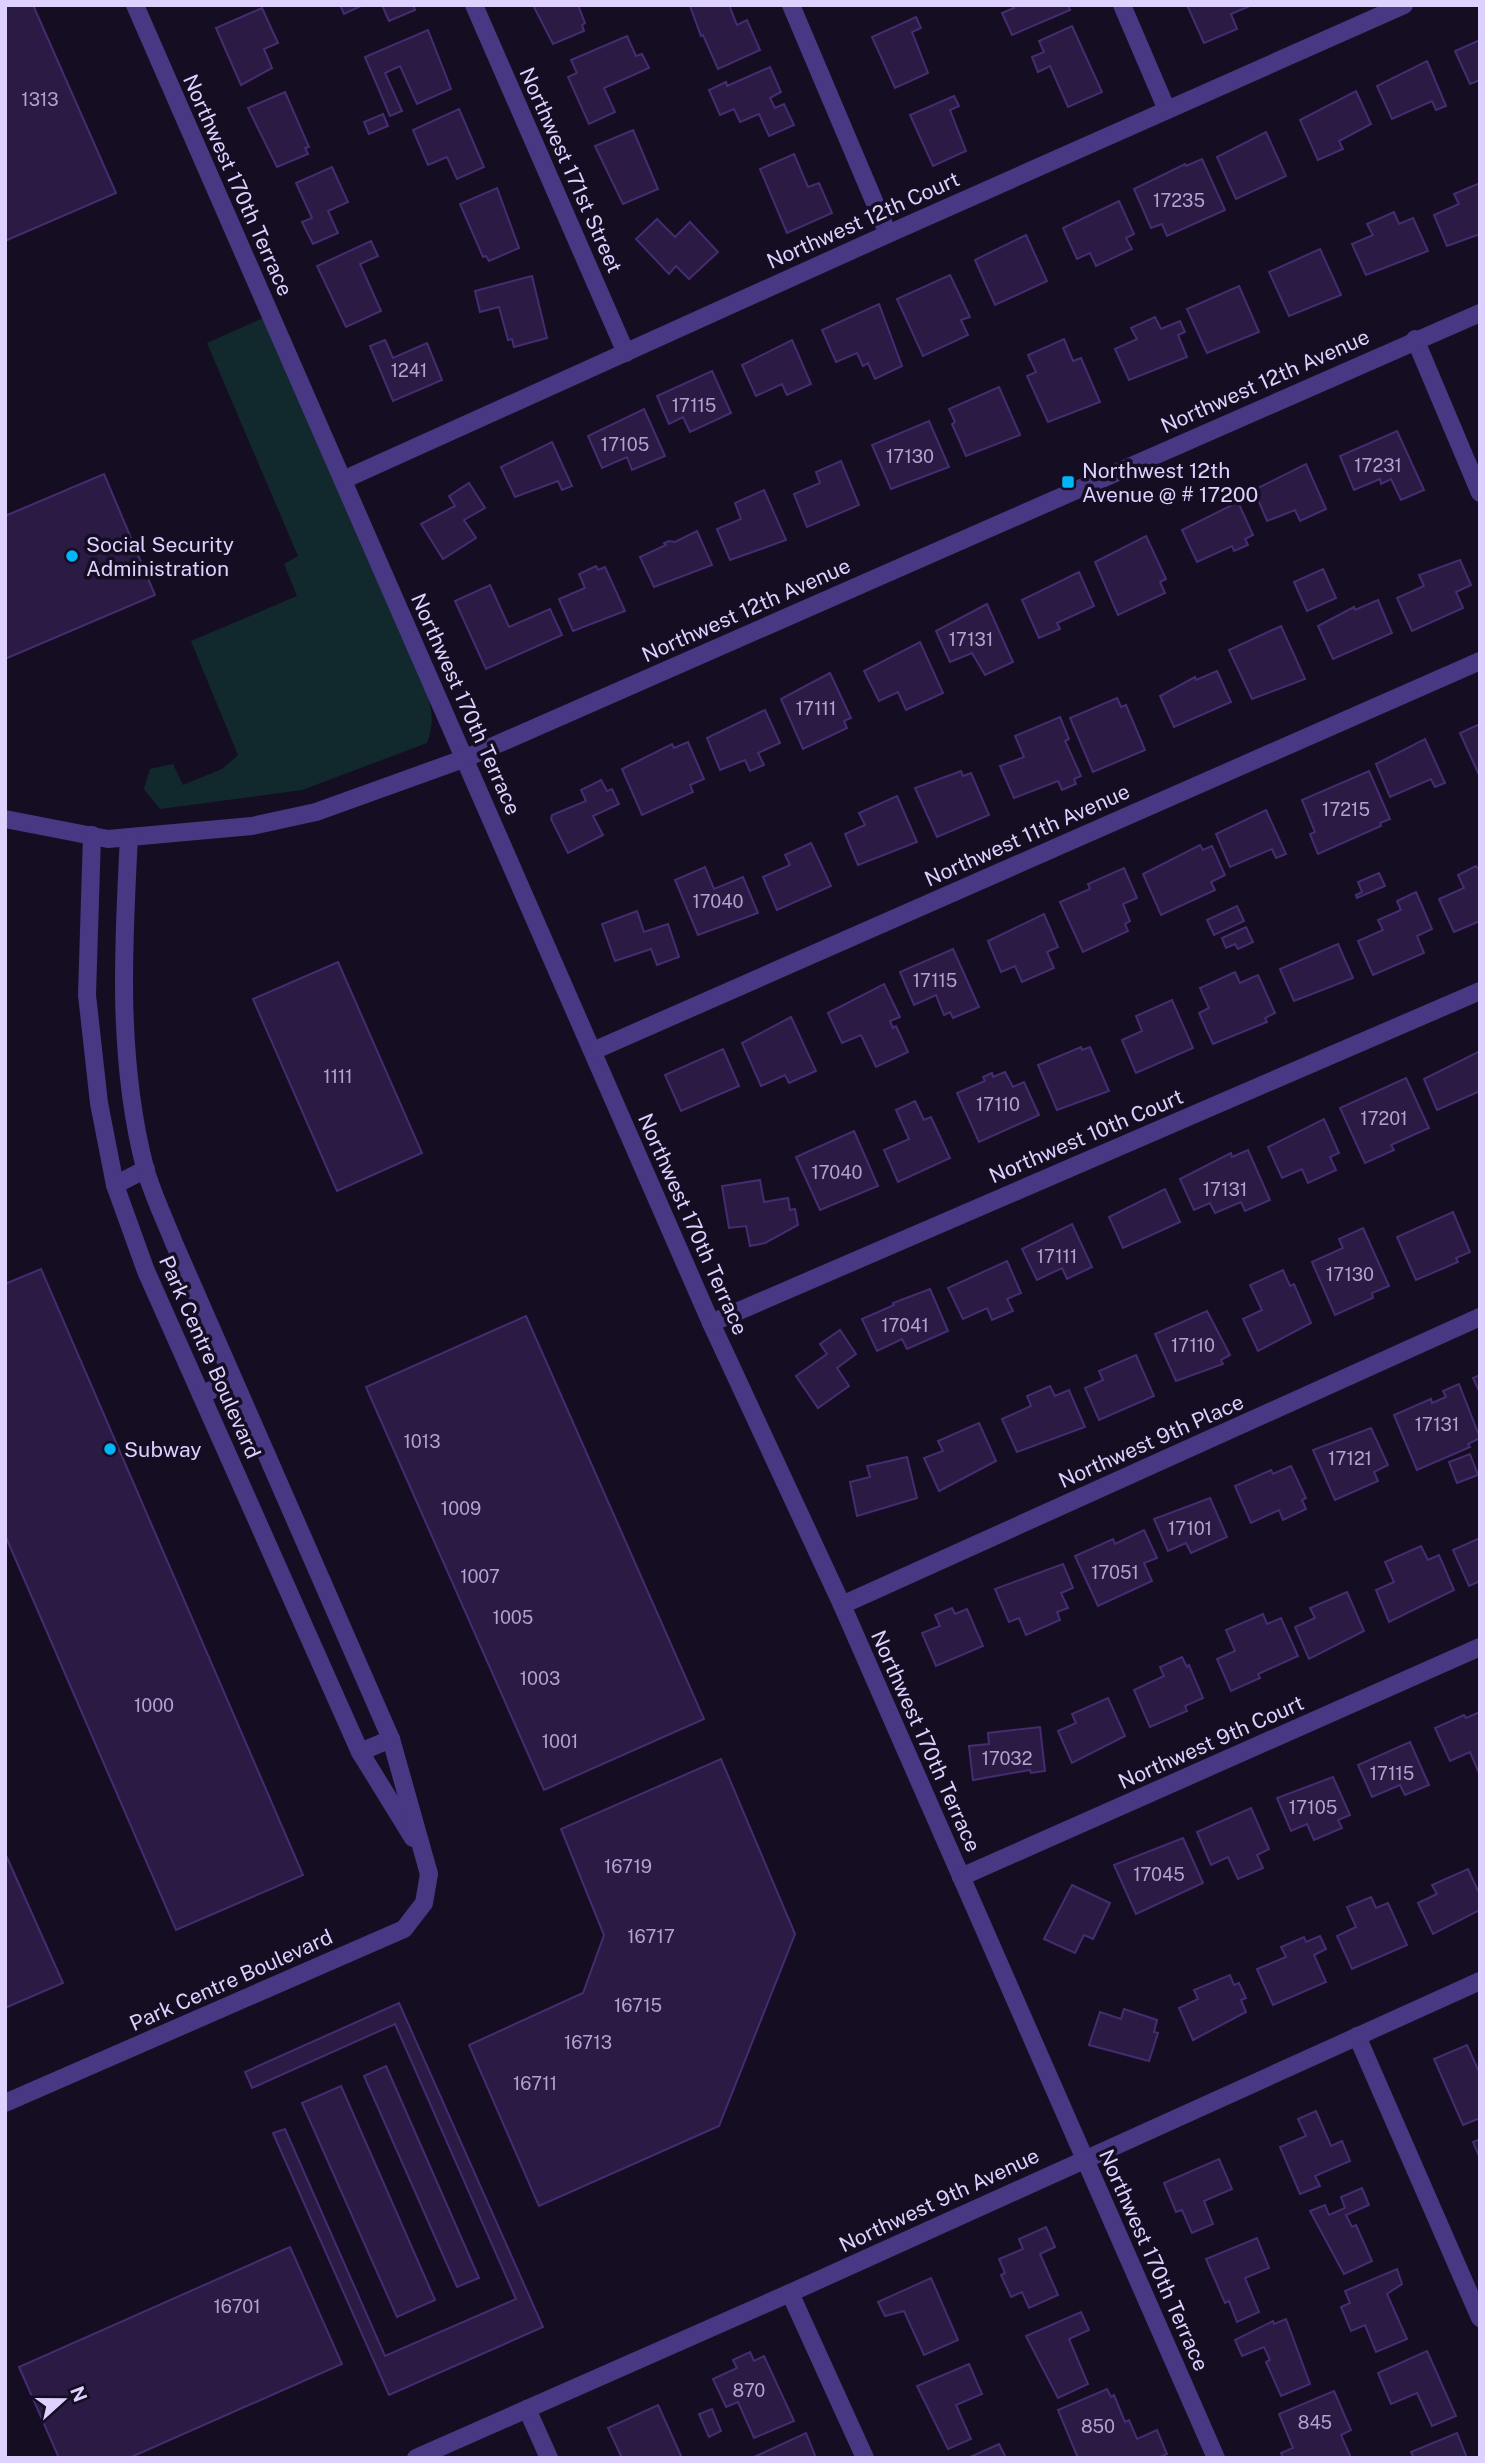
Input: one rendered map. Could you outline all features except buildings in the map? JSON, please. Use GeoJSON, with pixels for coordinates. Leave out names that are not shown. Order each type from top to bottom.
{"type":"FeatureCollection","features":[{"type":"Feature","properties":{"kind":"street","name":"Northwest 170th Terrace"},"geometry":{"type":"LineString","coordinates":[[135,5],[711,1323],[842,1605],[1216,2458]]}},
{"type":"Feature","properties":{"kind":"street","name":"Northwest 171st Street"},"geometry":{"type":"LineString","coordinates":[[474,5],[626,353]]}},
{"type":"Feature","properties":{"kind":"street"},"geometry":{"type":"LineString","coordinates":[[791,5],[888,234]]}},
{"type":"Feature","properties":{"kind":"street"},"geometry":{"type":"LineString","coordinates":[[1122,5],[1167,110]]}},
{"type":"Feature","properties":{"kind":"street","name":"Northwest 12th Court"},"geometry":{"type":"LineString","coordinates":[[343,480],[1404,5]]}},
{"type":"Feature","properties":{"kind":"street","name":"Northwest 12th Avenue"},"geometry":{"type":"LineString","coordinates":[[5,819],[108,839],[251,826],[316,812],[466,758],[1415,339],[1480,313]]}},
{"type":"Feature","properties":{"kind":"street"},"geometry":{"type":"LineString","coordinates":[[1415,339],[1480,493]]}},
{"type":"Feature","properties":{"kind":"street","name":"Northwest 11th Avenue"},"geometry":{"type":"LineString","coordinates":[[593,1051],[1480,661]]}},
{"type":"Feature","properties":{"kind":"street","name":"Park Centre Boulevard"},"geometry":{"type":"LineString","coordinates":[[92,835],[87,995],[99,1103],[115,1185],[146,1271],[360,1752],[426,1860]]}},
{"type":"Feature","properties":{"kind":"street","name":"Park Centre Boulevard"},"geometry":{"type":"LineString","coordinates":[[5,2103],[404,1929],[424,1903],[429,1874],[391,1739],[174,1243],[146,1169],[134,1118],[125,1034],[123,946],[129,837]]}},
{"type":"Feature","properties":{"kind":"street","name":"Northwest 10th Court"},"geometry":{"type":"LineString","coordinates":[[711,1323],[1480,991]]}},
{"type":"Feature","properties":{"kind":"street"},"geometry":{"type":"LineString","coordinates":[[115,1185],[146,1169]]}},
{"type":"Feature","properties":{"kind":"street","name":"Northwest 9th Place"},"geometry":{"type":"LineString","coordinates":[[842,1605],[1480,1317]]}},
{"type":"Feature","properties":{"kind":"street"},"geometry":{"type":"LineString","coordinates":[[201,1395],[233,1380]]}},
{"type":"Feature","properties":{"kind":"street","name":"Northwest 9th Court"},"geometry":{"type":"LineString","coordinates":[[961,1877],[1480,1647]]}},
{"type":"Feature","properties":{"kind":"street"},"geometry":{"type":"LineString","coordinates":[[360,1752],[391,1739]]}},
{"type":"Feature","properties":{"kind":"street","name":"Northwest 9th Avenue"},"geometry":{"type":"LineString","coordinates":[[416,2458],[790,2293],[1480,1981]]}},
{"type":"Feature","properties":{"kind":"street"},"geometry":{"type":"LineString","coordinates":[[1357,2036],[1480,2318]]}},
{"type":"Feature","properties":{"kind":"street"},"geometry":{"type":"LineString","coordinates":[[790,2293],[865,2458]]}},
{"type":"Feature","properties":{"kind":"street"},"geometry":{"type":"LineString","coordinates":[[527,2409],[549,2458]]}},
{"type":"Feature","properties":{"kind":"green space"},"geometry":{"type":"Polygon","coordinates":[[[263,318],[425,688],[431,709],[431,728],[427,743],[302,790],[160,809],[144,789],[150,769],[173,764],[183,785],[222,769],[238,755],[191,641],[297,596],[284,564],[298,556],[207,343],[263,318]]]}},
{"type":"Feature","properties":{"kind":"place","name":"Northwest 12th Avenue @ # 17200"},"geometry":{"type":"Point","coordinates":[1068,482]}},
{"type":"Feature","properties":{"kind":"place","name":"Social Security Administration"},"geometry":{"type":"Point","coordinates":[72,556]}},
{"type":"Feature","properties":{"kind":"place","name":"Subway"},"geometry":{"type":"Point","coordinates":[110,1449]}}]}
